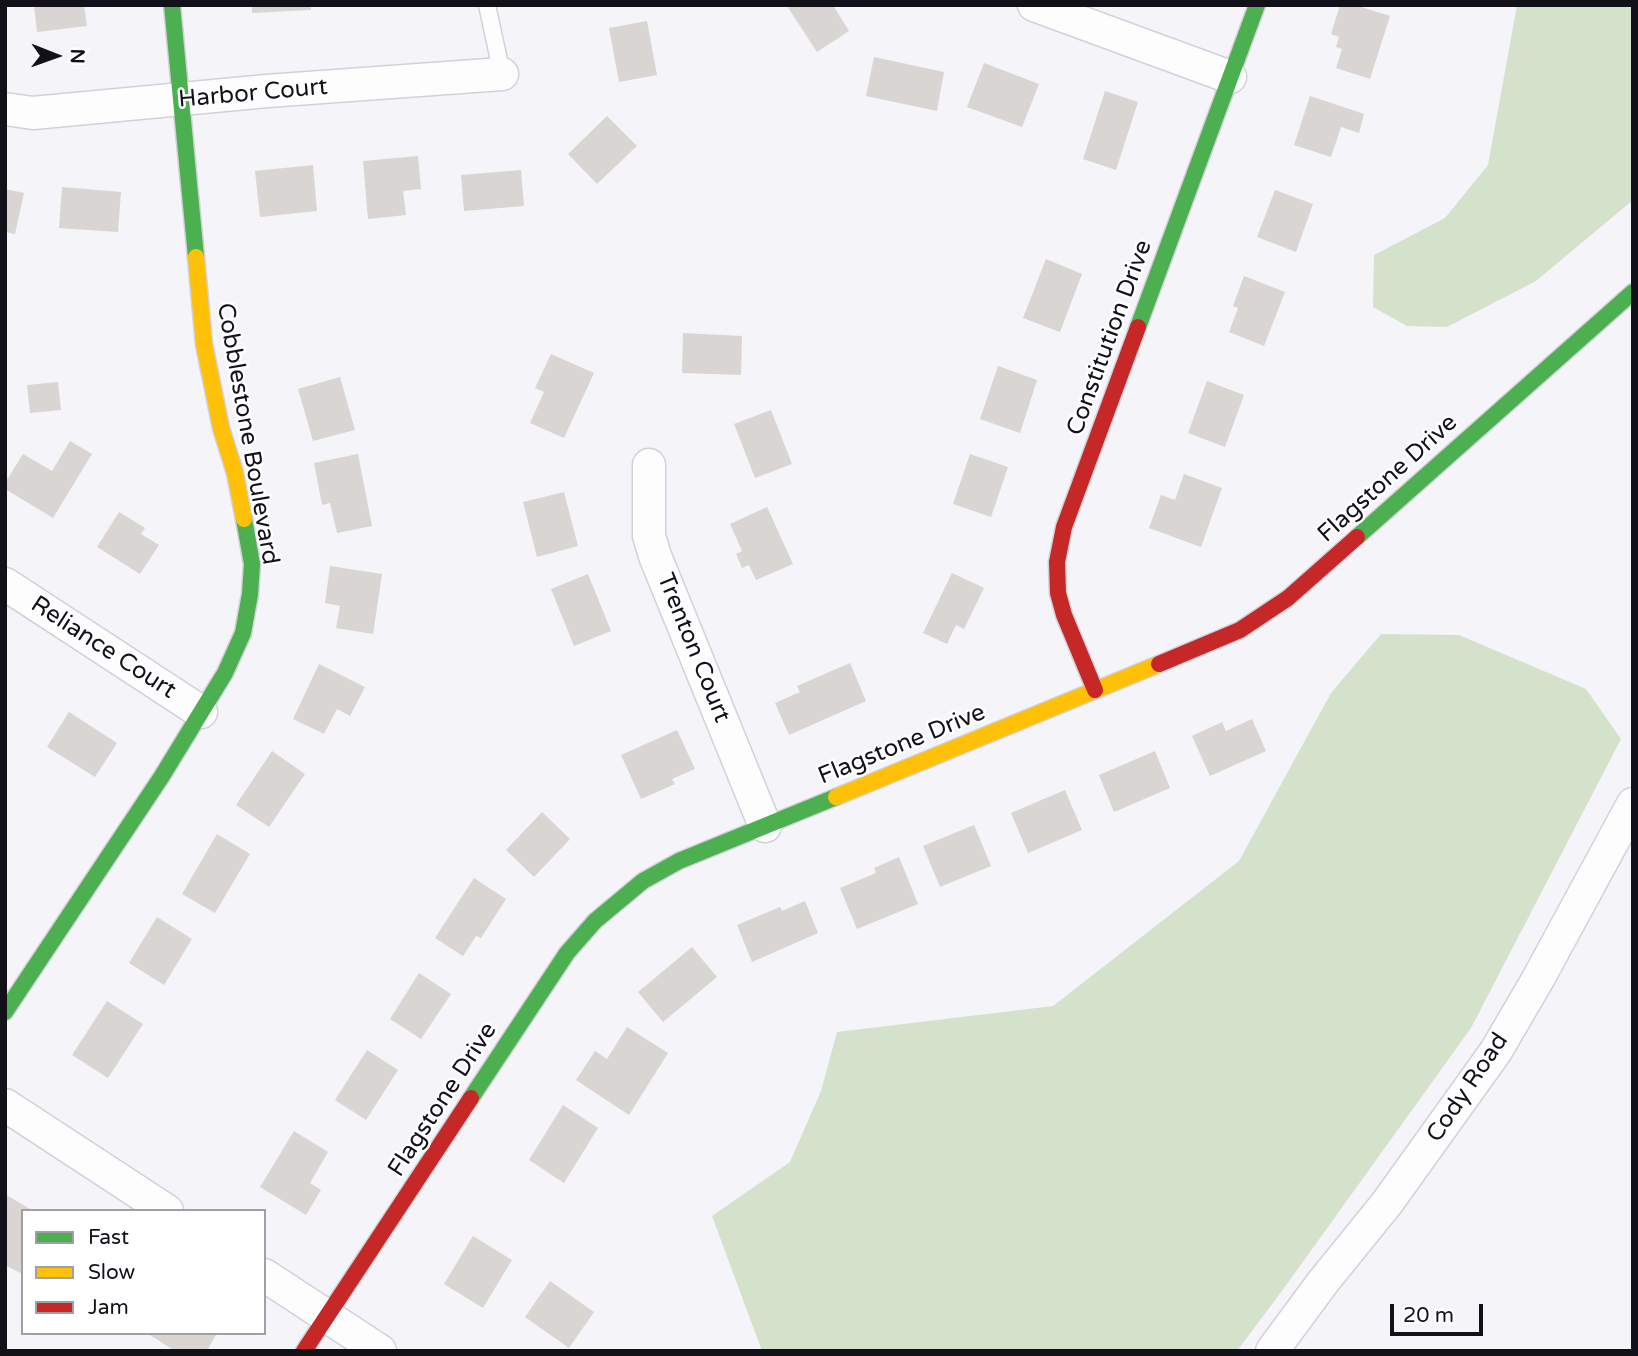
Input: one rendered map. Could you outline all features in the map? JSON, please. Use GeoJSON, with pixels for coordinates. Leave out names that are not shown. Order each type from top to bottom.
{"type":"FeatureCollection","features":[{"type":"Feature","properties":{"kind":"street","name":"Cobblestone Boulevard"},"geometry":{"type":"LineString","coordinates":[[5,1012],[162,776],[225,673],[243,633],[250,594],[251,564],[235,473],[221,428],[204,344],[172,5]]}},
{"type":"Feature","properties":{"kind":"street"},"geometry":{"type":"LineString","coordinates":[[1034,5],[1230,77]]}},
{"type":"Feature","properties":{"kind":"street","name":"Constitution Drive"},"geometry":{"type":"LineString","coordinates":[[1095,690],[1064,615],[1058,593],[1057,562],[1064,527],[1257,5]]}},
{"type":"Feature","properties":{"kind":"street","name":"Harbor Court"},"geometry":{"type":"LineString","coordinates":[[5,109],[33,113],[267,91],[502,74]]}},
{"type":"Feature","properties":{"kind":"street","name":"Flagstone Drive"},"geometry":{"type":"LineString","coordinates":[[304,1351],[567,953],[595,920],[643,881],[679,861],[1240,630],[1289,598],[1633,292]]}},
{"type":"Feature","properties":{"kind":"street","name":"Trenton Court"},"geometry":{"type":"LineString","coordinates":[[649,465],[649,536],[655,556],[765,826]]}},
{"type":"Feature","properties":{"kind":"street","name":"Reliance Court"},"geometry":{"type":"LineString","coordinates":[[5,584],[201,712]]}},
{"type":"Feature","properties":{"kind":"street","name":"Cody Road"},"geometry":{"type":"LineString","coordinates":[[1272,1351],[1387,1203],[1496,1051],[1633,804]]}},
{"type":"Feature","properties":{"kind":"street"},"geometry":{"type":"LineString","coordinates":[[5,1105],[164,1209]]}},
{"type":"Feature","properties":{"kind":"street"},"geometry":{"type":"LineString","coordinates":[[266,1276],[380,1351]]}},
{"type":"Feature","properties":{"kind":"lane"},"geometry":{"type":"LineString","coordinates":[[487,5],[502,74]]}},
{"type":"Feature","properties":{"kind":"green space"},"geometry":{"type":"Polygon","coordinates":[[[1517,5],[1633,5],[1633,200],[1536,281],[1447,327],[1407,326],[1373,307],[1374,255],[1445,218],[1488,165],[1517,5]]]}},
{"type":"Feature","properties":{"kind":"green space"},"geometry":{"type":"Polygon","coordinates":[[[1381,634],[1459,635],[1586,689],[1621,739],[1471,1028],[1237,1351],[762,1351],[712,1216],[790,1162],[821,1091],[837,1032],[1053,1006],[1239,861],[1331,693],[1381,634]]]}},
{"type":"Feature","properties":{"kind":"building"},"geometry":{"type":"Polygon","coordinates":[[[34,5],[84,5],[87,26],[37,32],[34,5]]]}},
{"type":"Feature","properties":{"kind":"building"},"geometry":{"type":"Polygon","coordinates":[[[252,5],[311,5],[311,10],[252,13],[252,5]]]}},
{"type":"Feature","properties":{"kind":"building"},"geometry":{"type":"Polygon","coordinates":[[[833,5],[849,31],[817,52],[787,6],[833,5]]]}},
{"type":"Feature","properties":{"kind":"building"},"geometry":{"type":"Polygon","coordinates":[[[1340,5],[1355,5],[1390,16],[1370,79],[1336,68],[1342,49],[1336,47],[1339,37],[1331,34],[1340,5]]]}},
{"type":"Feature","properties":{"kind":"building"},"geometry":{"type":"Polygon","coordinates":[[[647,21],[657,75],[619,82],[609,28],[647,21]]]}},
{"type":"Feature","properties":{"kind":"building"},"geometry":{"type":"Polygon","coordinates":[[[874,57],[944,72],[937,111],[866,96],[874,57]]]}},
{"type":"Feature","properties":{"kind":"building"},"geometry":{"type":"Polygon","coordinates":[[[984,63],[1039,84],[1022,127],[967,107],[984,63]]]}},
{"type":"Feature","properties":{"kind":"building"},"geometry":{"type":"Polygon","coordinates":[[[1105,91],[1138,102],[1116,170],[1083,159],[1105,91]]]}},
{"type":"Feature","properties":{"kind":"building"},"geometry":{"type":"Polygon","coordinates":[[[1310,96],[1364,114],[1359,133],[1341,127],[1331,157],[1294,145],[1310,96]]]}},
{"type":"Feature","properties":{"kind":"building"},"geometry":{"type":"Polygon","coordinates":[[[607,116],[637,146],[597,184],[568,154],[607,116]]]}},
{"type":"Feature","properties":{"kind":"building"},"geometry":{"type":"Polygon","coordinates":[[[418,156],[421,189],[403,191],[406,215],[368,219],[363,161],[418,156]]]}},
{"type":"Feature","properties":{"kind":"building"},"geometry":{"type":"Polygon","coordinates":[[[313,165],[317,211],[260,217],[255,171],[313,165]]]}},
{"type":"Feature","properties":{"kind":"building"},"geometry":{"type":"Polygon","coordinates":[[[521,170],[524,206],[464,211],[461,175],[521,170]]]}},
{"type":"Feature","properties":{"kind":"building"},"geometry":{"type":"Polygon","coordinates":[[[62,187],[121,192],[118,232],[59,228],[62,187]]]}},
{"type":"Feature","properties":{"kind":"building"},"geometry":{"type":"Polygon","coordinates":[[[5,189],[24,193],[15,234],[5,232],[5,189]]]}},
{"type":"Feature","properties":{"kind":"building"},"geometry":{"type":"Polygon","coordinates":[[[1275,190],[1313,204],[1296,252],[1257,237],[1275,190]]]}},
{"type":"Feature","properties":{"kind":"building"},"geometry":{"type":"Polygon","coordinates":[[[1046,259],[1082,274],[1060,332],[1023,318],[1046,259]]]}},
{"type":"Feature","properties":{"kind":"building"},"geometry":{"type":"Polygon","coordinates":[[[1244,276],[1285,292],[1264,346],[1229,332],[1238,308],[1233,306],[1244,276]]]}},
{"type":"Feature","properties":{"kind":"building"},"geometry":{"type":"Polygon","coordinates":[[[683,333],[742,336],[741,375],[682,373],[683,333]]]}},
{"type":"Feature","properties":{"kind":"building"},"geometry":{"type":"Polygon","coordinates":[[[551,354],[594,373],[564,438],[530,423],[544,392],[535,388],[551,354]]]}},
{"type":"Feature","properties":{"kind":"building"},"geometry":{"type":"Polygon","coordinates":[[[998,366],[1037,380],[1020,433],[980,419],[998,366]]]}},
{"type":"Feature","properties":{"kind":"building"},"geometry":{"type":"Polygon","coordinates":[[[340,377],[355,430],[313,441],[298,389],[340,377]]]}},
{"type":"Feature","properties":{"kind":"building"},"geometry":{"type":"Polygon","coordinates":[[[1207,381],[1244,395],[1225,447],[1188,433],[1207,381]]]}},
{"type":"Feature","properties":{"kind":"building"},"geometry":{"type":"Polygon","coordinates":[[[58,382],[61,410],[30,413],[27,385],[58,382]]]}},
{"type":"Feature","properties":{"kind":"building"},"geometry":{"type":"Polygon","coordinates":[[[771,410],[792,464],[755,478],[734,424],[771,410]]]}},
{"type":"Feature","properties":{"kind":"building"},"geometry":{"type":"Polygon","coordinates":[[[70,441],[92,454],[53,518],[5,489],[5,483],[23,454],[52,471],[70,441]]]}},
{"type":"Feature","properties":{"kind":"building"},"geometry":{"type":"Polygon","coordinates":[[[358,454],[372,526],[337,533],[330,503],[322,505],[314,463],[358,454]]]}},
{"type":"Feature","properties":{"kind":"building"},"geometry":{"type":"Polygon","coordinates":[[[970,454],[1008,467],[991,517],[953,504],[970,454]]]}},
{"type":"Feature","properties":{"kind":"building"},"geometry":{"type":"Polygon","coordinates":[[[1184,474],[1222,488],[1201,547],[1149,528],[1161,495],[1175,500],[1184,474]]]}},
{"type":"Feature","properties":{"kind":"building"},"geometry":{"type":"Polygon","coordinates":[[[564,492],[578,546],[537,557],[523,502],[564,492]]]}},
{"type":"Feature","properties":{"kind":"building"},"geometry":{"type":"Polygon","coordinates":[[[767,507],[793,564],[756,580],[749,565],[742,568],[736,554],[742,551],[730,524],[767,507]]]}},
{"type":"Feature","properties":{"kind":"building"},"geometry":{"type":"Polygon","coordinates":[[[119,512],[145,528],[141,534],[159,545],[140,574],[97,547],[119,512]]]}},
{"type":"Feature","properties":{"kind":"building"},"geometry":{"type":"Polygon","coordinates":[[[330,566],[382,574],[373,634],[336,628],[340,606],[325,603],[330,566]]]}},
{"type":"Feature","properties":{"kind":"building"},"geometry":{"type":"Polygon","coordinates":[[[952,573],[984,588],[964,629],[956,625],[947,644],[923,633],[952,573]]]}},
{"type":"Feature","properties":{"kind":"building"},"geometry":{"type":"Polygon","coordinates":[[[588,574],[611,631],[574,646],[551,589],[588,574]]]}},
{"type":"Feature","properties":{"kind":"building"},"geometry":{"type":"Polygon","coordinates":[[[850,663],[866,701],[789,735],[775,703],[800,692],[797,686],[850,663]]]}},
{"type":"Feature","properties":{"kind":"building"},"geometry":{"type":"Polygon","coordinates":[[[319,664],[365,687],[350,716],[337,709],[324,734],[293,719],[319,664]]]}},
{"type":"Feature","properties":{"kind":"building"},"geometry":{"type":"Polygon","coordinates":[[[69,712],[117,743],[95,777],[47,747],[69,712]]]}},
{"type":"Feature","properties":{"kind":"building"},"geometry":{"type":"Polygon","coordinates":[[[1252,719],[1266,751],[1210,776],[1192,736],[1222,722],[1226,731],[1252,719]]]}},
{"type":"Feature","properties":{"kind":"building"},"geometry":{"type":"Polygon","coordinates":[[[677,730],[695,769],[672,779],[675,784],[641,799],[621,755],[677,730]]]}},
{"type":"Feature","properties":{"kind":"building"},"geometry":{"type":"Polygon","coordinates":[[[272,751],[305,774],[269,827],[236,805],[272,751]]]}},
{"type":"Feature","properties":{"kind":"building"},"geometry":{"type":"Polygon","coordinates":[[[1155,751],[1170,788],[1114,812],[1099,775],[1155,751]]]}},
{"type":"Feature","properties":{"kind":"building"},"geometry":{"type":"Polygon","coordinates":[[[1065,790],[1082,830],[1028,853],[1011,813],[1065,790]]]}},
{"type":"Feature","properties":{"kind":"building"},"geometry":{"type":"Polygon","coordinates":[[[542,812],[570,839],[534,877],[506,850],[542,812]]]}},
{"type":"Feature","properties":{"kind":"building"},"geometry":{"type":"Polygon","coordinates":[[[974,825],[991,866],[940,887],[923,846],[974,825]]]}},
{"type":"Feature","properties":{"kind":"building"},"geometry":{"type":"Polygon","coordinates":[[[217,834],[250,854],[215,913],[182,894],[217,834]]]}},
{"type":"Feature","properties":{"kind":"building"},"geometry":{"type":"Polygon","coordinates":[[[899,857],[918,904],[857,929],[840,888],[876,873],[874,868],[899,857]]]}},
{"type":"Feature","properties":{"kind":"building"},"geometry":{"type":"Polygon","coordinates":[[[474,878],[506,899],[481,938],[476,936],[463,956],[435,938],[474,878]]]}},
{"type":"Feature","properties":{"kind":"building"},"geometry":{"type":"Polygon","coordinates":[[[805,901],[818,933],[752,962],[737,925],[780,907],[782,911],[805,901]]]}},
{"type":"Feature","properties":{"kind":"building"},"geometry":{"type":"Polygon","coordinates":[[[157,917],[192,939],[164,985],[129,963],[157,917]]]}},
{"type":"Feature","properties":{"kind":"building"},"geometry":{"type":"Polygon","coordinates":[[[692,947],[717,977],[663,1022],[638,992],[692,947]]]}},
{"type":"Feature","properties":{"kind":"building"},"geometry":{"type":"Polygon","coordinates":[[[419,973],[451,994],[421,1039],[390,1019],[419,973]]]}},
{"type":"Feature","properties":{"kind":"building"},"geometry":{"type":"Polygon","coordinates":[[[107,1001],[143,1024],[108,1078],[72,1055],[107,1001]]]}},
{"type":"Feature","properties":{"kind":"building"},"geometry":{"type":"Polygon","coordinates":[[[627,1027],[668,1053],[629,1115],[576,1080],[595,1051],[607,1059],[627,1027]]]}},
{"type":"Feature","properties":{"kind":"building"},"geometry":{"type":"Polygon","coordinates":[[[367,1050],[398,1070],[366,1120],[335,1100],[367,1050]]]}},
{"type":"Feature","properties":{"kind":"building"},"geometry":{"type":"Polygon","coordinates":[[[563,1105],[598,1128],[564,1183],[529,1160],[563,1105]]]}},
{"type":"Feature","properties":{"kind":"building"},"geometry":{"type":"Polygon","coordinates":[[[294,1131],[328,1152],[310,1183],[321,1190],[306,1215],[260,1187],[294,1131]]]}},
{"type":"Feature","properties":{"kind":"building"},"geometry":{"type":"Polygon","coordinates":[[[5,1194],[30,1209],[21,1209],[21,1271],[5,1265],[5,1194]]]}},
{"type":"Feature","properties":{"kind":"building"},"geometry":{"type":"Polygon","coordinates":[[[473,1236],[512,1260],[483,1308],[444,1284],[473,1236]]]}},
{"type":"Feature","properties":{"kind":"building"},"geometry":{"type":"Polygon","coordinates":[[[550,1281],[594,1312],[569,1348],[525,1317],[550,1281]]]}},
{"type":"Feature","properties":{"kind":"building"},"geometry":{"type":"Polygon","coordinates":[[[150,1335],[216,1335],[207,1351],[175,1351],[150,1335]]]}},
{"type":"Feature","properties":{"kind":"traffic: fast"},"geometry":{"type":"LineString","coordinates":[[172,5],[196,257]]}},
{"type":"Feature","properties":{"kind":"traffic: fast"},"geometry":{"type":"LineString","coordinates":[[1138,327],[1257,5]]}},
{"type":"Feature","properties":{"kind":"traffic: fast"},"geometry":{"type":"LineString","coordinates":[[1357,537],[1633,292]]}},
{"type":"Feature","properties":{"kind":"traffic: fast"},"geometry":{"type":"LineString","coordinates":[[5,1012],[162,776],[225,673],[243,633],[250,594],[252,564],[244,519]]}},
{"type":"Feature","properties":{"kind":"traffic: fast"},"geometry":{"type":"LineString","coordinates":[[471,1098],[567,953],[595,921],[643,881],[679,861],[836,797]]}},
{"type":"Feature","properties":{"kind":"traffic: slow"},"geometry":{"type":"LineString","coordinates":[[196,257],[204,344],[221,428],[235,473],[244,519]]}},
{"type":"Feature","properties":{"kind":"traffic: slow"},"geometry":{"type":"LineString","coordinates":[[836,797],[1159,664]]}},
{"type":"Feature","properties":{"kind":"traffic: jam"},"geometry":{"type":"LineString","coordinates":[[1095,690],[1064,615],[1058,593],[1057,562],[1064,527],[1138,327]]}},
{"type":"Feature","properties":{"kind":"traffic: jam"},"geometry":{"type":"LineString","coordinates":[[1159,664],[1240,630],[1288,598],[1357,537]]}},
{"type":"Feature","properties":{"kind":"traffic: jam"},"geometry":{"type":"LineString","coordinates":[[304,1351],[471,1098]]}}]}
